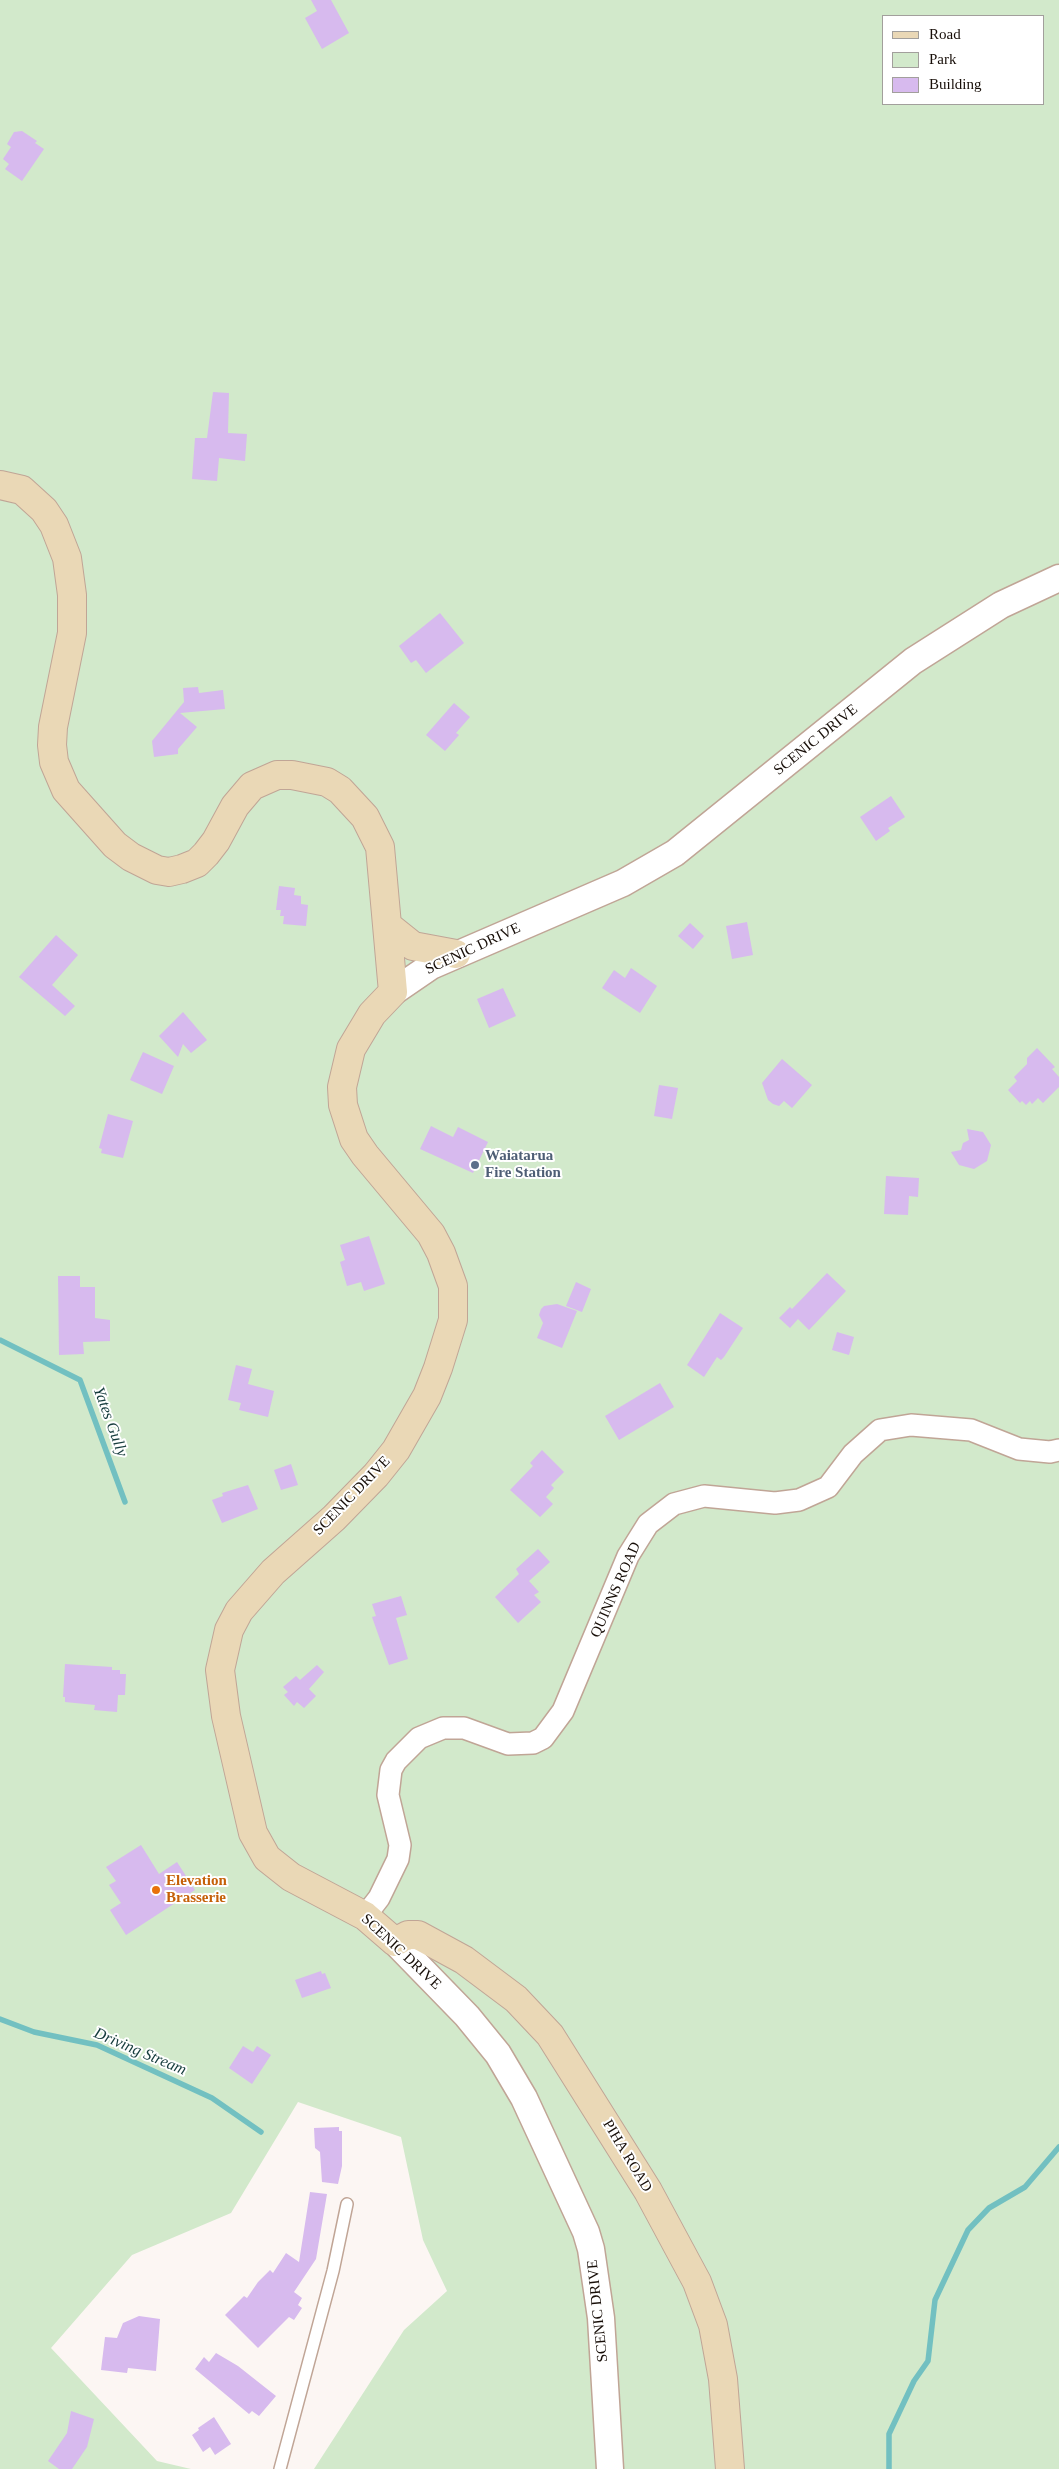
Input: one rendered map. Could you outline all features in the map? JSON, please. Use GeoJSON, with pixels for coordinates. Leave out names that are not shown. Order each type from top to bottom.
{"type":"FeatureCollection","features":[{"type":"Feature","properties":{"kind":"main road"},"geometry":{"type":"LineString","coordinates":[[0,485],[22,490],[44,510],[54,525],[67,558],[72,595],[72,633],[70,651],[55,712],[52,745],[58,775],[76,803],[116,845],[131,857],[145,865],[169,872],[197,863],[206,854],[216,841],[235,806],[252,786],[277,775],[308,776],[327,782],[352,802],[373,830],[380,847],[384,871],[393,992]]}},
{"type":"Feature","properties":{"kind":"main road"},"geometry":{"type":"LineString","coordinates":[[388,926],[413,946],[456,954]]}},
{"type":"Feature","properties":{"kind":"main road","name":"SCENIC DRIVE"},"geometry":{"type":"LineString","coordinates":[[393,992],[372,1014],[351,1049],[342,1087],[343,1105],[354,1139],[379,1174],[431,1234],[448,1267],[454,1302],[447,1342],[427,1396],[396,1450],[376,1475],[334,1518],[254,1592],[239,1612],[229,1630],[220,1670],[226,1716],[253,1833],[259,1846],[267,1858],[291,1877],[365,1916],[395,1942]]}},
{"type":"Feature","properties":{"kind":"main road","name":"PIHA ROAD"},"geometry":{"type":"LineString","coordinates":[[395,1942],[408,1935],[418,1935],[464,1960],[494,1981],[516,1999],[550,2035],[585,2087],[648,2191],[700,2290],[713,2325],[723,2379],[730,2469]]}},
{"type":"Feature","properties":{"kind":"street","name":"SCENIC DRIVE"},"geometry":{"type":"LineString","coordinates":[[393,992],[431,966],[622,883],[675,853],[913,661],[1001,605],[1059,578]]}},
{"type":"Feature","properties":{"kind":"street","name":"QUINNS ROAD"},"geometry":{"type":"LineString","coordinates":[[365,1916],[379,1898],[398,1859],[400,1845],[388,1789],[391,1770],[396,1761],[419,1738],[443,1728],[464,1728],[508,1744],[533,1743],[543,1738],[563,1711],[628,1556],[648,1524],[674,1504],[704,1496],[775,1502],[800,1500],[828,1487],[852,1454],[880,1430],[912,1425],[971,1430],[1019,1449],[1050,1452],[1059,1450]]}},
{"type":"Feature","properties":{"kind":"street","name":"SCENIC DRIVE"},"geometry":{"type":"LineString","coordinates":[[395,1942],[467,2016],[498,2054],[524,2098],[586,2232],[597,2284],[601,2318],[610,2469]]}},
{"type":"Feature","properties":{"kind":"lane"},"geometry":{"type":"LineString","coordinates":[[280,2469],[333,2271],[347,2204]]}},
{"type":"Feature","properties":{"kind":"green space"},"geometry":{"type":"Polygon","coordinates":[[[0,0],[1059,0],[1059,2469],[314,2469],[404,2330],[447,2291],[423,2240],[401,2137],[298,2102],[231,2213],[132,2255],[51,2348],[157,2461],[191,2469],[0,2469],[0,0]]]}},
{"type":"Feature","properties":{"kind":"building"},"geometry":{"type":"Polygon","coordinates":[[[311,0],[331,0],[349,33],[322,49],[305,18],[317,11],[311,0]]]}},
{"type":"Feature","properties":{"kind":"building"},"geometry":{"type":"Polygon","coordinates":[[[22,131],[37,141],[35,143],[44,149],[22,181],[5,169],[9,164],[3,159],[11,147],[7,144],[14,132],[22,131]]]}},
{"type":"Feature","properties":{"kind":"building"},"geometry":{"type":"Polygon","coordinates":[[[213,392],[229,393],[228,433],[247,434],[245,461],[219,458],[217,481],[192,479],[195,438],[207,438],[213,392]]]}},
{"type":"Feature","properties":{"kind":"building"},"geometry":{"type":"Polygon","coordinates":[[[440,613],[464,643],[426,673],[416,660],[411,663],[399,646],[440,613]]]}},
{"type":"Feature","properties":{"kind":"building"},"geometry":{"type":"Polygon","coordinates":[[[198,687],[199,693],[223,690],[225,709],[180,713],[197,727],[178,749],[178,754],[154,757],[152,741],[184,702],[183,688],[198,687]]]}},
{"type":"Feature","properties":{"kind":"building"},"geometry":{"type":"Polygon","coordinates":[[[454,703],[470,717],[456,733],[459,735],[445,751],[426,735],[454,703]]]}},
{"type":"Feature","properties":{"kind":"building"},"geometry":{"type":"Polygon","coordinates":[[[891,796],[905,817],[888,828],[890,831],[876,841],[860,817],[891,796]]]}},
{"type":"Feature","properties":{"kind":"building"},"geometry":{"type":"Polygon","coordinates":[[[279,886],[295,888],[294,895],[301,896],[301,904],[308,905],[306,926],[283,924],[284,916],[280,916],[281,910],[276,910],[279,886]]]}},
{"type":"Feature","properties":{"kind":"building"},"geometry":{"type":"Polygon","coordinates":[[[747,922],[753,955],[732,959],[726,926],[747,922]]]}},
{"type":"Feature","properties":{"kind":"building"},"geometry":{"type":"Polygon","coordinates":[[[690,923],[704,936],[693,949],[678,936],[690,923]]]}},
{"type":"Feature","properties":{"kind":"building"},"geometry":{"type":"Polygon","coordinates":[[[56,935],[78,955],[52,985],[75,1006],[65,1016],[19,977],[56,935]]]}},
{"type":"Feature","properties":{"kind":"building"},"geometry":{"type":"Polygon","coordinates":[[[631,968],[657,986],[640,1013],[602,988],[614,970],[625,978],[631,968]]]}},
{"type":"Feature","properties":{"kind":"building"},"geometry":{"type":"Polygon","coordinates":[[[503,988],[516,1016],[489,1028],[477,999],[503,988]]]}},
{"type":"Feature","properties":{"kind":"building"},"geometry":{"type":"Polygon","coordinates":[[[183,1012],[207,1040],[191,1053],[183,1044],[178,1057],[159,1036],[183,1012]]]}},
{"type":"Feature","properties":{"kind":"building"},"geometry":{"type":"Polygon","coordinates":[[[1037,1048],[1055,1067],[1052,1069],[1059,1077],[1059,1087],[1043,1103],[1038,1098],[1032,1104],[1030,1101],[1026,1105],[1022,1101],[1020,1103],[1008,1090],[1017,1081],[1014,1077],[1027,1064],[1027,1058],[1037,1048]]]}},
{"type":"Feature","properties":{"kind":"building"},"geometry":{"type":"Polygon","coordinates":[[[143,1052],[174,1066],[162,1094],[130,1080],[143,1052]]]}},
{"type":"Feature","properties":{"kind":"building"},"geometry":{"type":"Polygon","coordinates":[[[782,1059],[812,1085],[792,1108],[784,1101],[779,1106],[768,1100],[762,1083],[782,1059]]]}},
{"type":"Feature","properties":{"kind":"building"},"geometry":{"type":"Polygon","coordinates":[[[659,1085],[678,1088],[672,1119],[654,1116],[659,1085]]]}},
{"type":"Feature","properties":{"kind":"building"},"geometry":{"type":"Polygon","coordinates":[[[108,1114],[133,1121],[123,1158],[101,1153],[102,1149],[99,1148],[108,1114]]]}},
{"type":"Feature","properties":{"kind":"building"},"geometry":{"type":"Polygon","coordinates":[[[431,1126],[453,1137],[458,1127],[488,1142],[473,1173],[420,1149],[431,1126]]]}},
{"type":"Feature","properties":{"kind":"building"},"geometry":{"type":"Polygon","coordinates":[[[967,1129],[983,1132],[991,1145],[987,1161],[974,1169],[959,1165],[951,1152],[961,1150],[963,1143],[969,1140],[967,1129]]]}},
{"type":"Feature","properties":{"kind":"building"},"geometry":{"type":"Polygon","coordinates":[[[886,1176],[919,1178],[918,1197],[909,1196],[908,1215],[884,1214],[886,1176]]]}},
{"type":"Feature","properties":{"kind":"building"},"geometry":{"type":"Polygon","coordinates":[[[369,1236],[385,1284],[364,1291],[361,1282],[347,1286],[340,1262],[345,1260],[340,1245],[369,1236]]]}},
{"type":"Feature","properties":{"kind":"building"},"geometry":{"type":"Polygon","coordinates":[[[827,1273],[846,1291],[809,1330],[798,1319],[790,1328],[779,1318],[790,1307],[792,1309],[827,1273]]]}},
{"type":"Feature","properties":{"kind":"building"},"geometry":{"type":"Polygon","coordinates":[[[58,1276],[80,1276],[80,1287],[95,1287],[95,1318],[110,1320],[110,1341],[83,1342],[84,1354],[59,1355],[58,1276]]]}},
{"type":"Feature","properties":{"kind":"building"},"geometry":{"type":"Polygon","coordinates":[[[576,1282],[591,1289],[582,1312],[566,1306],[576,1282]]]}},
{"type":"Feature","properties":{"kind":"building"},"geometry":{"type":"Polygon","coordinates":[[[557,1304],[577,1311],[562,1348],[537,1338],[543,1323],[539,1315],[541,1309],[544,1306],[557,1304]]]}},
{"type":"Feature","properties":{"kind":"building"},"geometry":{"type":"Polygon","coordinates":[[[720,1313],[743,1328],[724,1357],[721,1360],[717,1357],[704,1377],[687,1365],[720,1313]]]}},
{"type":"Feature","properties":{"kind":"building"},"geometry":{"type":"Polygon","coordinates":[[[837,1332],[854,1337],[849,1355],[832,1350],[837,1332]]]}},
{"type":"Feature","properties":{"kind":"building"},"geometry":{"type":"Polygon","coordinates":[[[236,1365],[252,1369],[248,1384],[274,1391],[268,1417],[239,1410],[241,1403],[228,1400],[236,1365]]]}},
{"type":"Feature","properties":{"kind":"building"},"geometry":{"type":"Polygon","coordinates":[[[660,1383],[674,1407],[619,1440],[605,1416],[660,1383]]]}},
{"type":"Feature","properties":{"kind":"building"},"geometry":{"type":"Polygon","coordinates":[[[542,1450],[564,1472],[551,1485],[554,1488],[546,1497],[553,1504],[540,1517],[510,1490],[533,1466],[530,1463],[542,1450]]]}},
{"type":"Feature","properties":{"kind":"building"},"geometry":{"type":"Polygon","coordinates":[[[291,1464],[298,1485],[281,1490],[274,1470],[291,1464]]]}},
{"type":"Feature","properties":{"kind":"building"},"geometry":{"type":"Polygon","coordinates":[[[248,1485],[258,1509],[222,1523],[212,1500],[223,1496],[222,1493],[248,1485]]]}},
{"type":"Feature","properties":{"kind":"building"},"geometry":{"type":"Polygon","coordinates":[[[538,1549],[550,1562],[529,1581],[539,1592],[534,1595],[541,1602],[518,1623],[495,1597],[519,1574],[516,1569],[538,1549]]]}},
{"type":"Feature","properties":{"kind":"building"},"geometry":{"type":"Polygon","coordinates":[[[401,1596],[407,1615],[396,1618],[408,1659],[389,1665],[372,1617],[376,1616],[372,1604],[401,1596]]]}},
{"type":"Feature","properties":{"kind":"building"},"geometry":{"type":"Polygon","coordinates":[[[65,1664],[112,1667],[112,1670],[120,1670],[120,1674],[126,1674],[125,1695],[118,1695],[117,1712],[94,1710],[95,1705],[65,1702],[65,1697],[63,1697],[65,1664]]]}},
{"type":"Feature","properties":{"kind":"building"},"geometry":{"type":"Polygon","coordinates":[[[317,1665],[324,1672],[309,1689],[316,1696],[304,1708],[297,1702],[294,1706],[284,1695],[288,1692],[283,1687],[296,1676],[300,1680],[317,1665]]]}},
{"type":"Feature","properties":{"kind":"building"},"geometry":{"type":"Polygon","coordinates":[[[141,1845],[159,1874],[177,1862],[195,1890],[126,1935],[110,1910],[121,1903],[109,1885],[116,1881],[106,1867],[141,1845]]]}},
{"type":"Feature","properties":{"kind":"building"},"geometry":{"type":"Polygon","coordinates":[[[321,1971],[322,1974],[325,1973],[331,1988],[302,1998],[295,1980],[321,1971]]]}},
{"type":"Feature","properties":{"kind":"building"},"geometry":{"type":"Polygon","coordinates":[[[243,2046],[253,2052],[257,2046],[271,2055],[252,2084],[229,2068],[243,2046]]]}},
{"type":"Feature","properties":{"kind":"building"},"geometry":{"type":"Polygon","coordinates":[[[339,2127],[339,2131],[342,2131],[342,2166],[338,2184],[322,2182],[320,2152],[315,2148],[314,2128],[339,2127]]]}},
{"type":"Feature","properties":{"kind":"building"},"geometry":{"type":"Polygon","coordinates":[[[310,2192],[327,2194],[316,2259],[294,2292],[302,2298],[298,2305],[302,2308],[294,2320],[289,2317],[258,2348],[225,2315],[244,2296],[247,2298],[258,2282],[270,2270],[273,2273],[286,2253],[299,2262],[310,2192]]]}},
{"type":"Feature","properties":{"kind":"building"},"geometry":{"type":"Polygon","coordinates":[[[139,2316],[160,2319],[156,2371],[128,2368],[127,2373],[101,2370],[105,2337],[117,2338],[123,2323],[139,2316]]]}},
{"type":"Feature","properties":{"kind":"building"},"geometry":{"type":"Polygon","coordinates":[[[216,2353],[238,2366],[276,2396],[259,2416],[252,2411],[249,2414],[195,2369],[204,2357],[209,2362],[216,2353]]]}},
{"type":"Feature","properties":{"kind":"building"},"geometry":{"type":"Polygon","coordinates":[[[71,2411],[94,2419],[87,2447],[72,2469],[59,2469],[48,2461],[67,2433],[71,2411]]]}},
{"type":"Feature","properties":{"kind":"building"},"geometry":{"type":"Polygon","coordinates":[[[214,2417],[231,2444],[215,2455],[210,2447],[203,2452],[192,2435],[199,2430],[198,2428],[214,2417]]]}},
{"type":"Feature","properties":{"kind":"waterway","name":"Yates Gully"},"geometry":{"type":"LineString","coordinates":[[0,1340],[80,1380],[125,1502]]}},
{"type":"Feature","properties":{"kind":"waterway","name":"Driving Stream"},"geometry":{"type":"LineString","coordinates":[[0,2019],[34,2032],[97,2045],[212,2098],[261,2132]]}},
{"type":"Feature","properties":{"kind":"waterway"},"geometry":{"type":"LineString","coordinates":[[889,2469],[889,2434],[914,2381],[928,2361],[935,2300],[968,2230],[989,2208],[1025,2187],[1059,2147]]}},
{"type":"Feature","properties":{"kind":"place","name":"Waiatarua Fire Station"},"geometry":{"type":"Point","coordinates":[475,1165]}},
{"type":"Feature","properties":{"kind":"place","name":"Elevation Brasserie"},"geometry":{"type":"Point","coordinates":[156,1890]}}]}
